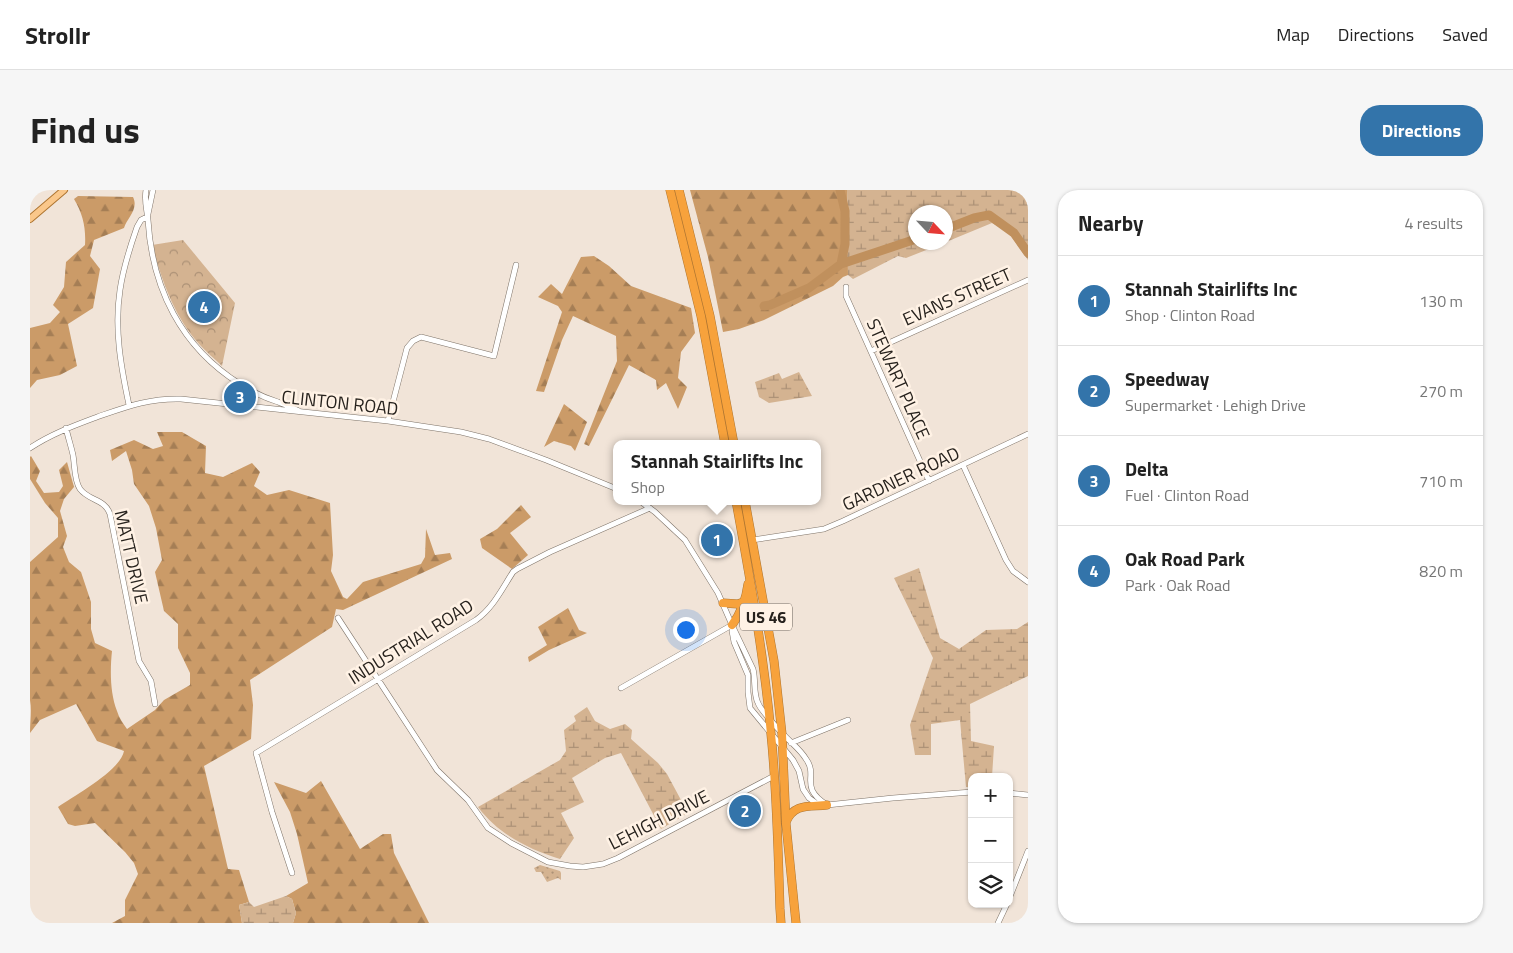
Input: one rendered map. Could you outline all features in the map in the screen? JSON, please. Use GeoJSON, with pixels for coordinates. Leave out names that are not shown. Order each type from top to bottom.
{"type":"FeatureCollection","features":[{"type":"Feature","properties":{"kind":"highway"},"geometry":{"type":"LineString","coordinates":[[670,190],[700,310],[724,440]]}},
{"type":"Feature","properties":{"kind":"highway"},"geometry":{"type":"LineString","coordinates":[[679,190],[710,316],[733,440]]}},
{"type":"Feature","properties":{"kind":"highway","name":"US 46"},"geometry":{"type":"LineString","coordinates":[[737,505],[763,662],[772,734],[778,819],[781,923]]}},
{"type":"Feature","properties":{"kind":"highway","name":"US 46"},"geometry":{"type":"LineString","coordinates":[[746,505],[774,662],[782,734],[786,824],[796,923]]}},
{"type":"Feature","properties":{"kind":"highway"},"geometry":{"type":"LineString","coordinates":[[732,626],[746,601],[748,586],[747,560]]}},
{"type":"Feature","properties":{"kind":"highway"},"geometry":{"type":"LineString","coordinates":[[723,603],[738,604],[746,601]]}},
{"type":"Feature","properties":{"kind":"highway"},"geometry":{"type":"LineString","coordinates":[[786,824],[789,815],[798,807],[827,805]]}},
{"type":"Feature","properties":{"kind":"main road"},"geometry":{"type":"LineString","coordinates":[[30,219],[64,190]]}},
{"type":"Feature","properties":{"kind":"street"},"geometry":{"type":"LineString","coordinates":[[146,190],[145,205],[156,276],[166,302],[186,335],[205,357],[229,377],[256,393],[302,412]]}},
{"type":"Feature","properties":{"kind":"street"},"geometry":{"type":"LineString","coordinates":[[147,217],[152,190]]}},
{"type":"Feature","properties":{"kind":"street"},"geometry":{"type":"LineString","coordinates":[[129,405],[118,345],[118,300],[123,274],[137,226],[140,220],[147,217]]}},
{"type":"Feature","properties":{"kind":"street"},"geometry":{"type":"LineString","coordinates":[[388,421],[407,348],[413,342],[421,338],[494,356],[516,265]]}},
{"type":"Feature","properties":{"kind":"street","name":"EVANS STREET"},"geometry":{"type":"LineString","coordinates":[[871,351],[1028,280]]}},
{"type":"Feature","properties":{"kind":"street","name":"STEWART PLACE"},"geometry":{"type":"LineString","coordinates":[[846,287],[846,296],[929,481]]}},
{"type":"Feature","properties":{"kind":"street"},"geometry":{"type":"LineString","coordinates":[[256,393],[260,398],[260,408]]}},
{"type":"Feature","properties":{"kind":"street","name":"CLINTON ROAD"},"geometry":{"type":"LineString","coordinates":[[30,448],[66,428],[129,405],[175,399],[388,421],[461,432],[488,439],[546,460],[613,487]]}},
{"type":"Feature","properties":{"kind":"street","name":"MATT DRIVE"},"geometry":{"type":"LineString","coordinates":[[66,428],[73,456],[76,480],[80,488],[86,494],[106,506],[110,514],[139,660],[150,681],[155,704]]}},
{"type":"Feature","properties":{"kind":"street","name":"GARDNER ROAD"},"geometry":{"type":"LineString","coordinates":[[752,540],[824,529],[1028,434]]}},
{"type":"Feature","properties":{"kind":"street"},"geometry":{"type":"LineString","coordinates":[[963,465],[1006,560],[1013,571],[1028,582]]}},
{"type":"Feature","properties":{"kind":"street"},"geometry":{"type":"LineString","coordinates":[[646,505],[685,540],[702,566],[723,603],[753,669],[758,705],[782,734],[802,753],[809,764],[810,784],[813,794],[827,805]]}},
{"type":"Feature","properties":{"kind":"street","name":"INDUSTRIAL ROAD"},"geometry":{"type":"LineString","coordinates":[[292,873],[272,812],[256,753],[483,615],[517,569],[550,552],[650,508]]}},
{"type":"Feature","properties":{"kind":"street","name":"LEHIGH DRIVE"},"geometry":{"type":"LineString","coordinates":[[338,618],[437,770],[468,800],[488,828],[516,846],[548,862],[583,867],[603,864],[774,776]]}},
{"type":"Feature","properties":{"kind":"street"},"geometry":{"type":"LineString","coordinates":[[621,688],[732,626]]}},
{"type":"Feature","properties":{"kind":"street"},"geometry":{"type":"LineString","coordinates":[[732,626],[734,642],[748,675],[750,708],[797,765],[805,794],[816,803],[827,805],[968,792]]}},
{"type":"Feature","properties":{"kind":"street"},"geometry":{"type":"LineString","coordinates":[[791,743],[848,720]]}},
{"type":"Feature","properties":{"kind":"street"},"geometry":{"type":"LineString","coordinates":[[1013,793],[1028,795]]}},
{"type":"Feature","properties":{"kind":"street"},"geometry":{"type":"LineString","coordinates":[[1013,889],[1028,851]]}},
{"type":"Feature","properties":{"kind":"street"},"geometry":{"type":"LineString","coordinates":[[998,923],[1005,908]]}},
{"type":"Feature","properties":{"kind":"green space"},"geometry":{"type":"Polygon","coordinates":[[[690,190],[847,190],[848,275],[833,286],[764,320],[739,329],[723,332],[708,257],[690,190]]]}},
{"type":"Feature","properties":{"kind":"green space"},"geometry":{"type":"Polygon","coordinates":[[[847,190],[1028,190],[1028,260],[1008,232],[992,223],[953,239],[953,205],[908,205],[908,250],[926,250],[906,258],[898,256],[853,279],[848,275],[847,190]]]}},
{"type":"Feature","properties":{"kind":"green space"},"geometry":{"type":"Polygon","coordinates":[[[78,196],[133,197],[135,205],[124,228],[94,240],[90,256],[100,269],[93,308],[68,324],[77,366],[60,375],[37,380],[30,388],[30,328],[50,323],[60,312],[53,305],[64,287],[66,262],[85,245],[83,221],[74,199],[78,196]]]}},
{"type":"Feature","properties":{"kind":"green space"},"geometry":{"type":"Polygon","coordinates":[[[183,240],[235,303],[222,366],[190,333],[170,298],[160,272],[152,245],[183,240]]]}},
{"type":"Feature","properties":{"kind":"green space"},"geometry":{"type":"Polygon","coordinates":[[[594,256],[609,266],[631,286],[691,308],[695,333],[681,352],[678,378],[687,387],[678,409],[666,383],[657,390],[656,380],[629,365],[589,446],[584,444],[617,361],[616,336],[573,316],[562,340],[544,392],[536,391],[562,312],[558,306],[538,297],[551,284],[562,294],[581,257],[594,256]]]}},
{"type":"Feature","properties":{"kind":"green space"},"geometry":{"type":"Polygon","coordinates":[[[799,372],[812,396],[769,403],[759,397],[755,382],[779,373],[782,379],[799,372]]]}},
{"type":"Feature","properties":{"kind":"green space"},"geometry":{"type":"Polygon","coordinates":[[[564,404],[587,422],[575,451],[571,446],[554,441],[544,447],[564,404]]]}},
{"type":"Feature","properties":{"kind":"green space"},"geometry":{"type":"Polygon","coordinates":[[[157,432],[182,432],[206,446],[205,473],[223,477],[252,463],[260,472],[254,486],[267,495],[289,490],[330,503],[333,555],[331,571],[343,597],[347,599],[363,582],[421,564],[425,557],[426,529],[435,555],[450,553],[452,559],[343,610],[336,609],[332,627],[250,680],[253,705],[251,739],[204,766],[228,869],[239,870],[249,902],[239,905],[242,923],[112,923],[125,916],[125,900],[138,874],[134,863],[95,823],[75,826],[68,824],[58,807],[106,774],[121,759],[124,751],[97,741],[76,704],[40,720],[30,733],[30,562],[58,537],[58,518],[45,503],[30,479],[31,456],[40,471],[36,481],[44,493],[59,492],[63,486],[59,470],[67,462],[74,487],[64,499],[60,511],[67,536],[63,547],[69,562],[81,572],[91,602],[91,629],[95,643],[112,651],[113,697],[119,716],[127,729],[155,710],[164,700],[190,685],[190,673],[178,648],[178,624],[164,611],[155,572],[162,560],[156,528],[149,506],[134,484],[126,451],[112,461],[110,450],[134,440],[153,449],[163,446],[157,432]]]}},
{"type":"Feature","properties":{"kind":"green space"},"geometry":{"type":"Polygon","coordinates":[[[521,505],[531,517],[510,533],[528,555],[512,569],[482,548],[480,539],[497,529],[521,505]]]}},
{"type":"Feature","properties":{"kind":"green space"},"geometry":{"type":"Polygon","coordinates":[[[919,568],[940,638],[959,649],[986,630],[1017,629],[1028,622],[1028,676],[970,704],[971,741],[994,746],[992,773],[968,773],[968,787],[966,787],[960,720],[931,724],[931,755],[915,755],[910,725],[933,658],[894,578],[919,568]]]}},
{"type":"Feature","properties":{"kind":"green space"},"geometry":{"type":"Polygon","coordinates":[[[568,608],[579,630],[587,633],[549,650],[529,662],[528,657],[547,645],[538,627],[568,608]]]}},
{"type":"Feature","properties":{"kind":"green space"},"geometry":{"type":"Polygon","coordinates":[[[587,707],[595,721],[610,729],[625,724],[632,730],[631,739],[658,763],[667,774],[688,813],[661,829],[621,753],[605,758],[572,778],[584,802],[561,813],[574,838],[560,859],[525,845],[504,833],[478,807],[560,760],[566,751],[564,730],[576,721],[574,716],[587,707]]]}},
{"type":"Feature","properties":{"kind":"green space"},"geometry":{"type":"Polygon","coordinates":[[[321,781],[360,849],[383,834],[391,834],[394,853],[429,923],[293,923],[296,913],[292,899],[286,896],[308,883],[290,812],[274,782],[306,793],[321,781]]]}},
{"type":"Feature","properties":{"kind":"green space"},"geometry":{"type":"Polygon","coordinates":[[[540,865],[560,871],[561,880],[558,878],[547,882],[541,872],[536,872],[534,868],[540,865]]]}},
{"type":"Feature","properties":{"kind":"green space"},"geometry":{"type":"Polygon","coordinates":[[[286,896],[292,899],[296,913],[293,923],[242,923],[239,905],[249,902],[254,907],[286,896]]]}},
{"type":"Feature","properties":{"kind":"waterway"},"geometry":{"type":"LineString","coordinates":[[840,190],[845,211],[845,244],[841,264],[908,242]]}},
{"type":"Feature","properties":{"kind":"waterway"},"geometry":{"type":"LineString","coordinates":[[953,226],[974,218],[989,215],[1014,233],[1028,253]]}},
{"type":"Feature","properties":{"kind":"waterway"},"geometry":{"type":"LineString","coordinates":[[764,306],[809,288],[841,264]]}},
{"type":"Feature","properties":{"kind":"place","name":"Oak Road Park"},"geometry":{"type":"Point","coordinates":[204,307]}},
{"type":"Feature","properties":{"kind":"place","name":"Delta"},"geometry":{"type":"Point","coordinates":[240,397]}},
{"type":"Feature","properties":{"kind":"place","name":"Stannah Stairlifts Inc"},"geometry":{"type":"Point","coordinates":[717,540]}},
{"type":"Feature","properties":{"kind":"place","name":"Speedway"},"geometry":{"type":"Point","coordinates":[745,811]}}]}
